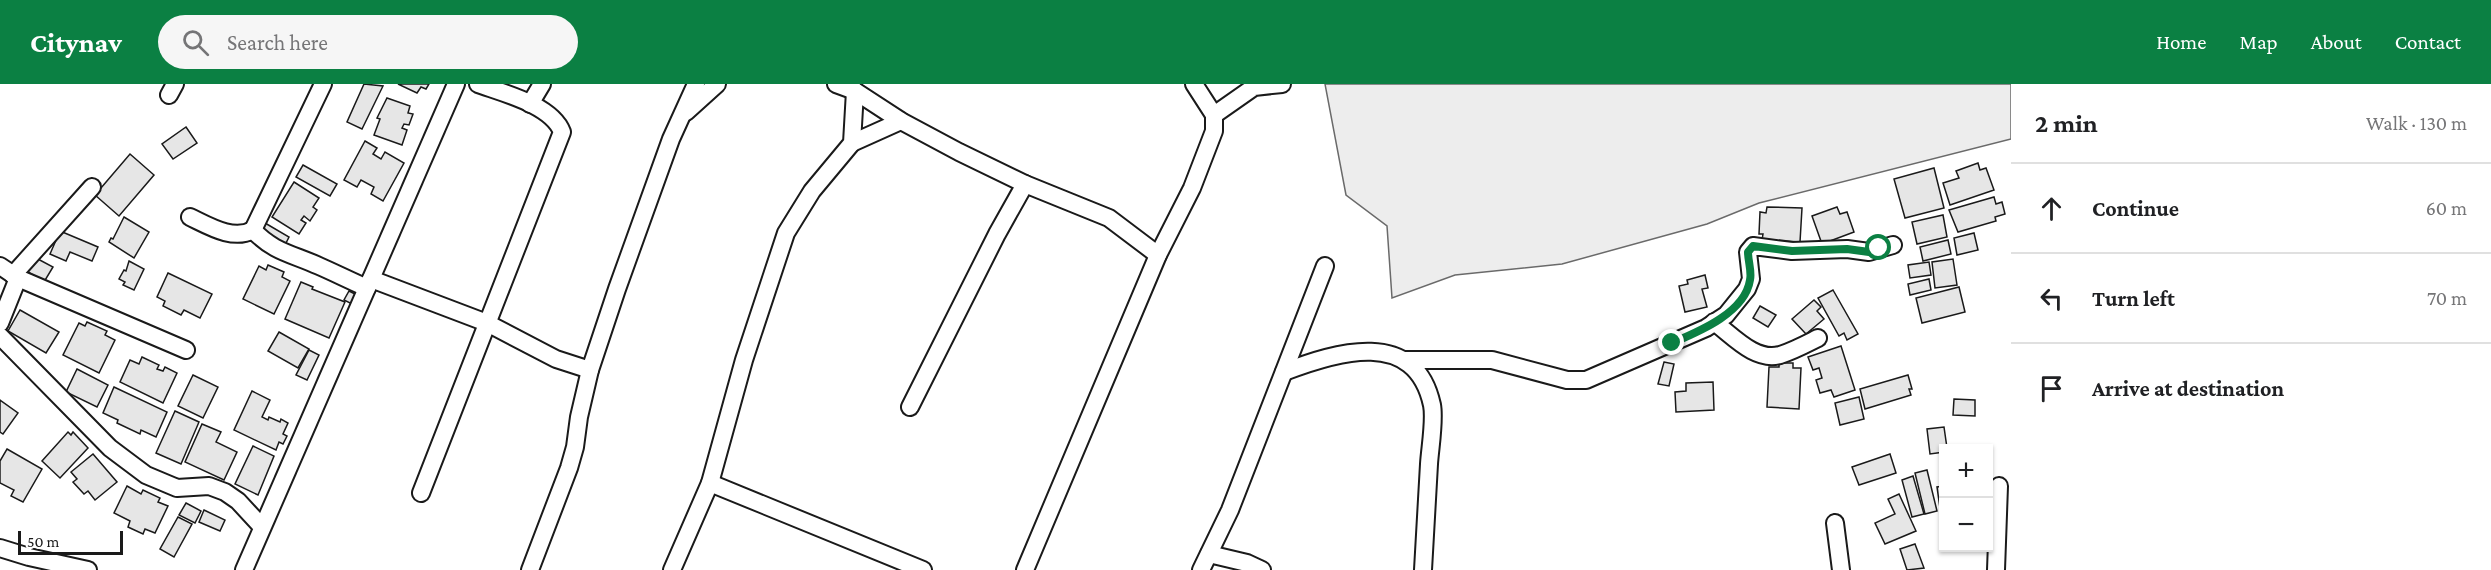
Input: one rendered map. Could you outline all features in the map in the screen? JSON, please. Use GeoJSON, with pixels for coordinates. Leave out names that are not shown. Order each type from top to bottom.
{"type":"FeatureCollection","features":[{"type":"Feature","properties":{"kind":"street"},"geometry":{"type":"LineString","coordinates":[[190,217],[224,232],[243,235],[253,230],[323,84]]}},
{"type":"Feature","properties":{"kind":"street"},"geometry":{"type":"LineString","coordinates":[[244,570],[456,84]]}},
{"type":"Feature","properties":{"kind":"street"},"geometry":{"type":"LineString","coordinates":[[421,493],[562,132],[554,120],[530,104],[478,84]]}},
{"type":"Feature","properties":{"kind":"street"},"geometry":{"type":"LineString","coordinates":[[530,104],[542,84]]}},
{"type":"Feature","properties":{"kind":"street"},"geometry":{"type":"LineString","coordinates":[[530,570],[575,447],[579,417],[590,370],[650,194],[696,84]]}},
{"type":"Feature","properties":{"kind":"street"},"geometry":{"type":"LineString","coordinates":[[683,114],[717,84]]}},
{"type":"Feature","properties":{"kind":"street"},"geometry":{"type":"LineString","coordinates":[[836,84],[855,91],[901,121],[1025,184],[1109,218],[1158,255]]}},
{"type":"Feature","properties":{"kind":"street"},"geometry":{"type":"LineString","coordinates":[[1025,570],[1158,255],[1200,169],[1214,132],[1214,115],[1194,84]]}},
{"type":"Feature","properties":{"kind":"street"},"geometry":{"type":"LineString","coordinates":[[1214,115],[1254,87],[1282,84]]}},
{"type":"Feature","properties":{"kind":"street"},"geometry":{"type":"LineString","coordinates":[[852,143],[855,91]]}},
{"type":"Feature","properties":{"kind":"street"},"geometry":{"type":"LineString","coordinates":[[672,570],[710,483],[744,360],[786,233],[812,191],[852,143],[901,121]]}},
{"type":"Feature","properties":{"kind":"street"},"geometry":{"type":"LineString","coordinates":[[910,407],[992,244],[1025,184]]}},
{"type":"Feature","properties":{"kind":"street"},"geometry":{"type":"LineString","coordinates":[[0,323],[11,273],[93,187]]}},
{"type":"Feature","properties":{"kind":"street"},"geometry":{"type":"LineString","coordinates":[[253,230],[265,243],[279,250],[487,323],[556,359],[590,370]]}},
{"type":"Feature","properties":{"kind":"street"},"geometry":{"type":"LineString","coordinates":[[1284,372],[1320,358],[1367,350],[1405,360],[1492,360],[1568,380],[1586,380],[1699,331],[1731,310],[1747,289],[1751,279],[1748,252],[1753,246],[1784,251],[1847,249],[1869,252],[1893,245]]}},
{"type":"Feature","properties":{"kind":"street"},"geometry":{"type":"LineString","coordinates":[[1201,570],[1230,510],[1325,266]]}},
{"type":"Feature","properties":{"kind":"street"},"geometry":{"type":"LineString","coordinates":[[11,273],[186,350]]}},
{"type":"Feature","properties":{"kind":"street"},"geometry":{"type":"LineString","coordinates":[[1714,322],[1745,347],[1764,354],[1777,356],[1818,338]]}},
{"type":"Feature","properties":{"kind":"street"},"geometry":{"type":"LineString","coordinates":[[0,336],[110,448],[129,463],[146,475],[177,488],[209,486],[225,492],[238,501],[262,526]]}},
{"type":"Feature","properties":{"kind":"street"},"geometry":{"type":"LineString","coordinates":[[1405,360],[1421,376],[1432,406],[1423,570]]}},
{"type":"Feature","properties":{"kind":"street"},"geometry":{"type":"LineString","coordinates":[[710,483],[923,570]]}},
{"type":"Feature","properties":{"kind":"street"},"geometry":{"type":"LineString","coordinates":[[1996,570],[1999,486]]}},
{"type":"Feature","properties":{"kind":"street"},"geometry":{"type":"LineString","coordinates":[[1835,523],[1840,570]]}},
{"type":"Feature","properties":{"kind":"street"},"geometry":{"type":"LineString","coordinates":[[0,548],[25,563],[88,570]]}},
{"type":"Feature","properties":{"kind":"street"},"geometry":{"type":"LineString","coordinates":[[1209,554],[1247,563],[1262,570]]}},
{"type":"Feature","properties":{"kind":"shaded area"},"geometry":{"type":"Polygon","coordinates":[[[1325,84],[2011,84],[2011,139],[1759,203],[1707,224],[1562,264],[1455,275],[1392,298],[1387,226],[1346,195],[1325,84]]]}},
{"type":"Feature","properties":{"kind":"building"},"geometry":{"type":"Polygon","coordinates":[[[364,84],[383,86],[362,129],[347,122],[364,84]]]}},
{"type":"Feature","properties":{"kind":"building"},"geometry":{"type":"Polygon","coordinates":[[[398,84],[429,84],[426,89],[421,87],[417,93],[398,84]]]}},
{"type":"Feature","properties":{"kind":"building"},"geometry":{"type":"Polygon","coordinates":[[[387,98],[410,106],[408,113],[413,114],[409,125],[404,124],[402,128],[407,130],[402,145],[374,135],[380,119],[377,118],[387,98]]]}},
{"type":"Feature","properties":{"kind":"building"},"geometry":{"type":"Polygon","coordinates":[[[186,127],[197,143],[173,159],[162,144],[186,127]]]}},
{"type":"Feature","properties":{"kind":"building"},"geometry":{"type":"Polygon","coordinates":[[[365,141],[377,148],[373,154],[381,159],[385,152],[404,163],[383,201],[371,194],[374,187],[361,180],[357,187],[344,180],[365,141]]]}},
{"type":"Feature","properties":{"kind":"building"},"geometry":{"type":"Polygon","coordinates":[[[130,154],[154,175],[119,216],[95,195],[130,154]]]}},
{"type":"Feature","properties":{"kind":"building"},"geometry":{"type":"Polygon","coordinates":[[[1978,163],[1980,170],[1986,168],[1994,190],[1950,205],[1943,183],[1959,178],[1956,171],[1978,163]]]}},
{"type":"Feature","properties":{"kind":"building"},"geometry":{"type":"Polygon","coordinates":[[[303,165],[337,184],[330,196],[296,177],[303,165]]]}},
{"type":"Feature","properties":{"kind":"building"},"geometry":{"type":"Polygon","coordinates":[[[1934,168],[1944,208],[1905,218],[1894,179],[1934,168]]]}},
{"type":"Feature","properties":{"kind":"building"},"geometry":{"type":"Polygon","coordinates":[[[294,182],[319,198],[313,207],[317,210],[310,221],[304,216],[301,220],[306,223],[299,234],[272,217],[294,182]]]}},
{"type":"Feature","properties":{"kind":"building"},"geometry":{"type":"Polygon","coordinates":[[[1994,197],[1996,204],[2002,202],[2005,214],[1995,217],[1996,221],[1958,232],[1949,210],[1994,197]]]}},
{"type":"Feature","properties":{"kind":"building"},"geometry":{"type":"Polygon","coordinates":[[[1767,207],[1802,208],[1800,242],[1762,240],[1763,234],[1759,234],[1760,212],[1766,213],[1767,207]]]}},
{"type":"Feature","properties":{"kind":"building"},"geometry":{"type":"Polygon","coordinates":[[[1837,207],[1840,214],[1847,212],[1854,232],[1822,244],[1812,216],[1837,207]]]}},
{"type":"Feature","properties":{"kind":"building"},"geometry":{"type":"Polygon","coordinates":[[[1943,215],[1947,237],[1917,244],[1912,222],[1943,215]]]}},
{"type":"Feature","properties":{"kind":"building"},"geometry":{"type":"Polygon","coordinates":[[[124,217],[149,232],[134,258],[109,242],[111,238],[113,239],[124,217]]]}},
{"type":"Feature","properties":{"kind":"building"},"geometry":{"type":"Polygon","coordinates":[[[265,223],[289,237],[285,245],[260,231],[265,223]]]}},
{"type":"Feature","properties":{"kind":"building"},"geometry":{"type":"Polygon","coordinates":[[[60,231],[98,247],[92,261],[70,252],[66,261],[50,254],[60,231]]]}},
{"type":"Feature","properties":{"kind":"building"},"geometry":{"type":"Polygon","coordinates":[[[1974,233],[1978,250],[1957,255],[1954,238],[1974,233]]]}},
{"type":"Feature","properties":{"kind":"building"},"geometry":{"type":"Polygon","coordinates":[[[1948,240],[1951,254],[1923,261],[1920,247],[1948,240]]]}},
{"type":"Feature","properties":{"kind":"building"},"geometry":{"type":"Polygon","coordinates":[[[36,258],[53,267],[44,282],[28,272],[36,258]]]}},
{"type":"Feature","properties":{"kind":"building"},"geometry":{"type":"Polygon","coordinates":[[[1953,259],[1957,285],[1935,288],[1932,262],[1953,259]]]}},
{"type":"Feature","properties":{"kind":"building"},"geometry":{"type":"Polygon","coordinates":[[[129,261],[144,269],[134,290],[123,285],[125,282],[119,279],[124,270],[126,271],[129,261]]]}},
{"type":"Feature","properties":{"kind":"building"},"geometry":{"type":"Polygon","coordinates":[[[1929,262],[1931,275],[1910,278],[1908,265],[1929,262]]]}},
{"type":"Feature","properties":{"kind":"building"},"geometry":{"type":"Polygon","coordinates":[[[268,265],[284,272],[282,277],[290,281],[274,314],[243,299],[259,266],[266,270],[268,265]]]}},
{"type":"Feature","properties":{"kind":"building"},"geometry":{"type":"Polygon","coordinates":[[[168,273],[212,294],[200,318],[184,310],[181,315],[163,306],[165,301],[157,297],[168,273]]]}},
{"type":"Feature","properties":{"kind":"building"},"geometry":{"type":"Polygon","coordinates":[[[1705,275],[1708,288],[1702,289],[1707,307],[1685,312],[1679,286],[1688,284],[1687,280],[1705,275]]]}},
{"type":"Feature","properties":{"kind":"building"},"geometry":{"type":"Polygon","coordinates":[[[1929,279],[1931,290],[1910,295],[1908,284],[1929,279]]]}},
{"type":"Feature","properties":{"kind":"building"},"geometry":{"type":"Polygon","coordinates":[[[301,282],[313,287],[312,289],[345,302],[329,338],[285,319],[301,282]]]}},
{"type":"Feature","properties":{"kind":"building"},"geometry":{"type":"Polygon","coordinates":[[[1959,287],[1965,312],[1922,323],[1916,298],[1959,287]]]}},
{"type":"Feature","properties":{"kind":"building"},"geometry":{"type":"Polygon","coordinates":[[[1833,290],[1858,334],[1847,340],[1844,333],[1839,336],[1818,298],[1833,290]]]}},
{"type":"Feature","properties":{"kind":"building"},"geometry":{"type":"Polygon","coordinates":[[[349,291],[359,296],[354,305],[344,300],[349,291]]]}},
{"type":"Feature","properties":{"kind":"building"},"geometry":{"type":"Polygon","coordinates":[[[1814,300],[1821,307],[1817,311],[1824,319],[1806,334],[1792,319],[1814,300]]]}},
{"type":"Feature","properties":{"kind":"building"},"geometry":{"type":"Polygon","coordinates":[[[1760,306],[1776,315],[1768,327],[1753,318],[1760,306]]]}},
{"type":"Feature","properties":{"kind":"building"},"geometry":{"type":"Polygon","coordinates":[[[20,310],[59,332],[46,353],[8,331],[20,310]]]}},
{"type":"Feature","properties":{"kind":"building"},"geometry":{"type":"Polygon","coordinates":[[[87,322],[107,331],[105,335],[115,340],[99,373],[63,355],[79,323],[85,326],[87,322]]]}},
{"type":"Feature","properties":{"kind":"building"},"geometry":{"type":"Polygon","coordinates":[[[279,332],[309,349],[298,368],[268,351],[279,332]]]}},
{"type":"Feature","properties":{"kind":"building"},"geometry":{"type":"Polygon","coordinates":[[[1841,346],[1855,390],[1834,397],[1831,390],[1820,393],[1816,380],[1822,378],[1819,368],[1813,370],[1808,357],[1841,346]]]}},
{"type":"Feature","properties":{"kind":"building"},"geometry":{"type":"Polygon","coordinates":[[[309,350],[319,355],[307,380],[296,375],[309,350]]]}},
{"type":"Feature","properties":{"kind":"building"},"geometry":{"type":"Polygon","coordinates":[[[142,357],[159,365],[157,369],[163,371],[165,367],[177,373],[163,403],[120,382],[130,360],[139,364],[142,357]]]}},
{"type":"Feature","properties":{"kind":"building"},"geometry":{"type":"Polygon","coordinates":[[[1664,362],[1674,364],[1669,386],[1658,384],[1664,362]]]}},
{"type":"Feature","properties":{"kind":"building"},"geometry":{"type":"Polygon","coordinates":[[[1779,363],[1793,363],[1793,368],[1801,368],[1799,409],[1767,407],[1769,367],[1779,367],[1779,363]]]}},
{"type":"Feature","properties":{"kind":"building"},"geometry":{"type":"Polygon","coordinates":[[[77,369],[108,385],[97,407],[66,392],[77,369]]]}},
{"type":"Feature","properties":{"kind":"building"},"geometry":{"type":"Polygon","coordinates":[[[193,375],[218,387],[203,418],[178,406],[193,375]]]}},
{"type":"Feature","properties":{"kind":"building"},"geometry":{"type":"Polygon","coordinates":[[[1908,375],[1912,389],[1909,389],[1911,395],[1865,409],[1860,389],[1908,375]]]}},
{"type":"Feature","properties":{"kind":"building"},"geometry":{"type":"Polygon","coordinates":[[[1713,382],[1714,410],[1676,412],[1675,392],[1686,391],[1686,383],[1713,382]]]}},
{"type":"Feature","properties":{"kind":"building"},"geometry":{"type":"Polygon","coordinates":[[[114,387],[167,412],[156,437],[141,430],[140,434],[103,413],[114,387]]]}},
{"type":"Feature","properties":{"kind":"building"},"geometry":{"type":"Polygon","coordinates":[[[252,391],[270,400],[262,417],[268,420],[269,417],[280,422],[281,419],[288,423],[283,434],[287,436],[283,444],[279,442],[276,450],[234,430],[252,391]]]}},
{"type":"Feature","properties":{"kind":"building"},"geometry":{"type":"Polygon","coordinates":[[[1859,397],[1864,419],[1840,425],[1835,403],[1859,397]]]}},
{"type":"Feature","properties":{"kind":"building"},"geometry":{"type":"Polygon","coordinates":[[[1954,399],[1975,400],[1975,416],[1953,415],[1954,399]]]}},
{"type":"Feature","properties":{"kind":"building"},"geometry":{"type":"Polygon","coordinates":[[[0,400],[18,413],[3,434],[0,432],[0,400]]]}},
{"type":"Feature","properties":{"kind":"building"},"geometry":{"type":"Polygon","coordinates":[[[175,411],[199,422],[181,464],[156,453],[175,411]]]}},
{"type":"Feature","properties":{"kind":"building"},"geometry":{"type":"Polygon","coordinates":[[[202,424],[221,432],[216,442],[237,452],[224,480],[185,462],[202,424]]]}},
{"type":"Feature","properties":{"kind":"building"},"geometry":{"type":"Polygon","coordinates":[[[1944,427],[1946,444],[1939,444],[1939,453],[1930,454],[1927,429],[1944,427]]]}},
{"type":"Feature","properties":{"kind":"building"},"geometry":{"type":"Polygon","coordinates":[[[68,432],[71,435],[73,432],[88,448],[60,478],[42,461],[68,432]]]}},
{"type":"Feature","properties":{"kind":"building"},"geometry":{"type":"Polygon","coordinates":[[[253,446],[274,456],[258,495],[235,484],[253,446]]]}},
{"type":"Feature","properties":{"kind":"building"},"geometry":{"type":"Polygon","coordinates":[[[7,449],[42,469],[23,502],[11,496],[14,490],[0,483],[0,461],[7,449]]]}},
{"type":"Feature","properties":{"kind":"building"},"geometry":{"type":"Polygon","coordinates":[[[93,454],[117,482],[95,500],[88,491],[84,494],[73,482],[77,479],[71,472],[93,454]]]}},
{"type":"Feature","properties":{"kind":"building"},"geometry":{"type":"Polygon","coordinates":[[[1890,454],[1896,473],[1859,485],[1852,467],[1890,454]]]}},
{"type":"Feature","properties":{"kind":"building"},"geometry":{"type":"Polygon","coordinates":[[[1927,470],[1937,511],[1925,514],[1915,473],[1927,470]]]}},
{"type":"Feature","properties":{"kind":"building"},"geometry":{"type":"Polygon","coordinates":[[[1913,476],[1924,514],[1912,517],[1902,480],[1913,476]]]}},
{"type":"Feature","properties":{"kind":"building"},"geometry":{"type":"Polygon","coordinates":[[[127,486],[141,494],[143,490],[160,498],[158,502],[168,506],[155,533],[145,529],[143,534],[128,527],[130,521],[114,513],[127,486]]]}},
{"type":"Feature","properties":{"kind":"building"},"geometry":{"type":"Polygon","coordinates":[[[1899,494],[1916,531],[1885,544],[1875,523],[1895,514],[1888,499],[1899,494]]]}},
{"type":"Feature","properties":{"kind":"building"},"geometry":{"type":"Polygon","coordinates":[[[186,503],[201,511],[195,523],[179,515],[186,503]]]}},
{"type":"Feature","properties":{"kind":"building"},"geometry":{"type":"Polygon","coordinates":[[[204,510],[225,520],[220,531],[199,522],[204,510]]]}},
{"type":"Feature","properties":{"kind":"building"},"geometry":{"type":"Polygon","coordinates":[[[178,517],[192,524],[174,557],[160,549],[178,517]]]}},
{"type":"Feature","properties":{"kind":"building"},"geometry":{"type":"Polygon","coordinates":[[[1915,544],[1924,568],[1907,570],[1900,549],[1915,544]]]}},
{"type":"Feature","properties":{"kind":"route"},"geometry":{"type":"LineString","coordinates":[[1672,343],[1706,328],[1726,315],[1736,305],[1751,279],[1748,252],[1753,246],[1792,251],[1847,249],[1869,252],[1879,248]]}}]}
